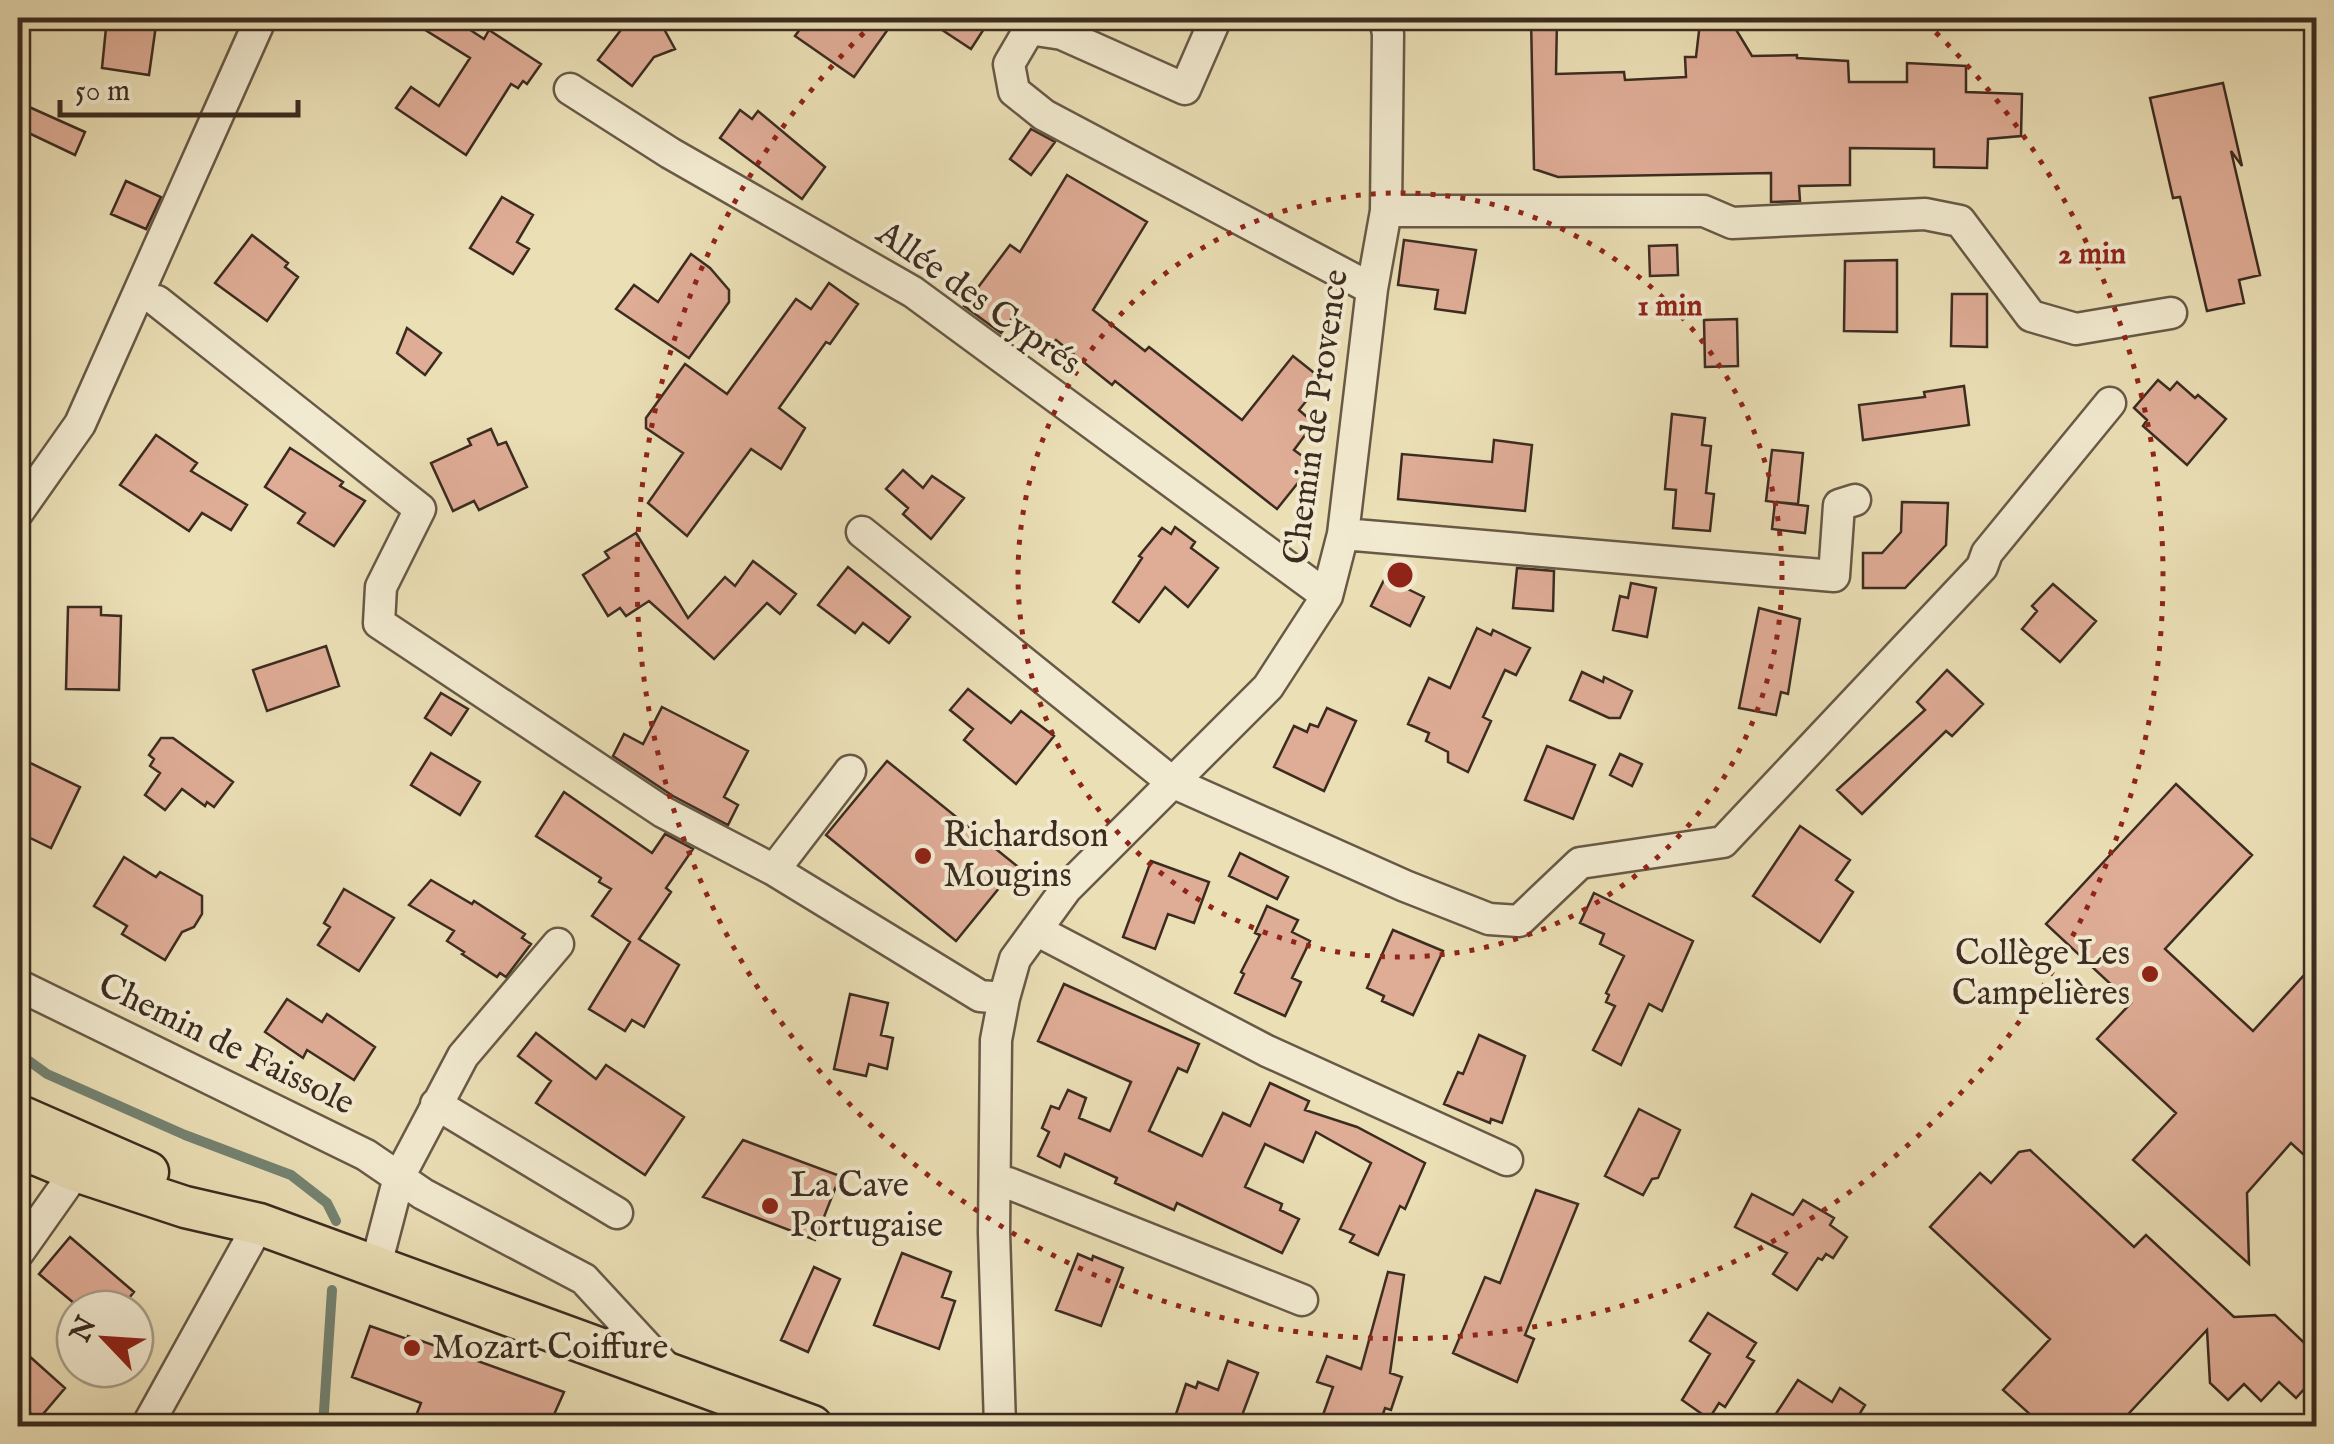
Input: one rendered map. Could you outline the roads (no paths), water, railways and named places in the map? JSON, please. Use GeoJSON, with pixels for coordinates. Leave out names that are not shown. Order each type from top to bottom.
{"type":"FeatureCollection","features":[{"type":"Feature","properties":{"kind":"main road"},"geometry":{"type":"LineString","coordinates":[[18,1115],[82,1158]]}},
{"type":"Feature","properties":{"kind":"main road"},"geometry":{"type":"LineString","coordinates":[[18,1148],[82,1158],[675,1378],[756,1417],[812,1426]]}},
{"type":"Feature","properties":{"kind":"street"},"geometry":{"type":"LineString","coordinates":[[18,512],[80,424],[262,18]]}},
{"type":"Feature","properties":{"kind":"street"},"geometry":{"type":"LineString","coordinates":[[1216,18],[1185,89],[1032,23],[1010,64],[1014,91],[1044,114],[1372,289]]}},
{"type":"Feature","properties":{"kind":"street","name":"Chemin de Provence"},"geometry":{"type":"LineString","coordinates":[[1000,1426],[996,1040],[1004,998],[1015,959],[1066,888],[1268,687],[1328,596],[1343,534],[1372,289],[1386,210],[1385,18]]}},
{"type":"Feature","properties":{"kind":"street","name":"Allée des Cyprés"},"geometry":{"type":"LineString","coordinates":[[570,89],[670,154],[913,292],[1328,596]]}},
{"type":"Feature","properties":{"kind":"street"},"geometry":{"type":"LineString","coordinates":[[1386,210],[1704,211],[1732,223],[1925,214],[1960,222],[2032,316],[2076,329],[2170,313]]}},
{"type":"Feature","properties":{"kind":"street"},"geometry":{"type":"LineString","coordinates":[[157,301],[420,510],[381,587],[379,623],[663,812],[774,870],[980,996],[1004,998]]}},
{"type":"Feature","properties":{"kind":"street"},"geometry":{"type":"LineString","coordinates":[[862,532],[1172,782],[1422,893],[1489,919],[1519,921],[1580,864],[1724,842],[1982,568],[1987,554],[2110,403]]}},
{"type":"Feature","properties":{"kind":"street"},"geometry":{"type":"LineString","coordinates":[[1343,534],[1834,576],[1839,505],[1855,500]]}},
{"type":"Feature","properties":{"kind":"street"},"geometry":{"type":"LineString","coordinates":[[774,870],[850,771]]}},
{"type":"Feature","properties":{"kind":"street"},"geometry":{"type":"LineString","coordinates":[[1036,930],[1267,1051],[1507,1160]]}},
{"type":"Feature","properties":{"kind":"street"},"geometry":{"type":"LineString","coordinates":[[376,1265],[399,1177],[462,1056],[558,944]]}},
{"type":"Feature","properties":{"kind":"street","name":"Chemin de Faissole"},"geometry":{"type":"LineString","coordinates":[[18,985],[366,1155],[423,1194],[584,1279],[675,1378]]}},
{"type":"Feature","properties":{"kind":"street"},"geometry":{"type":"LineString","coordinates":[[436,1104],[618,1213]]}},
{"type":"Feature","properties":{"kind":"street"},"geometry":{"type":"LineString","coordinates":[[18,1253],[82,1158]]}},
{"type":"Feature","properties":{"kind":"street"},"geometry":{"type":"LineString","coordinates":[[995,1184],[1008,1183],[1302,1300]]}},
{"type":"Feature","properties":{"kind":"street"},"geometry":{"type":"LineString","coordinates":[[147,1426],[250,1221]]}},
{"type":"Feature","properties":{"kind":"waterway"},"geometry":{"type":"LineString","coordinates":[[18,1053],[47,1074],[185,1135],[291,1175],[327,1203],[336,1221]]}},
{"type":"Feature","properties":{"kind":"waterway"},"geometry":{"type":"LineString","coordinates":[[323,1426],[332,1290]]}},
{"type":"Feature","properties":{"kind":"place","name":"Richardson Mougins"},"geometry":{"type":"Point","coordinates":[923,856]}},
{"type":"Feature","properties":{"kind":"place","name":"Collège Les Campelières"},"geometry":{"type":"Point","coordinates":[2150,974]}},
{"type":"Feature","properties":{"kind":"place","name":"La Cave Portugaise"},"geometry":{"type":"Point","coordinates":[770,1206]}},
{"type":"Feature","properties":{"kind":"place","name":"Mozart Coiffure"},"geometry":{"type":"Point","coordinates":[412,1348]}}]}
